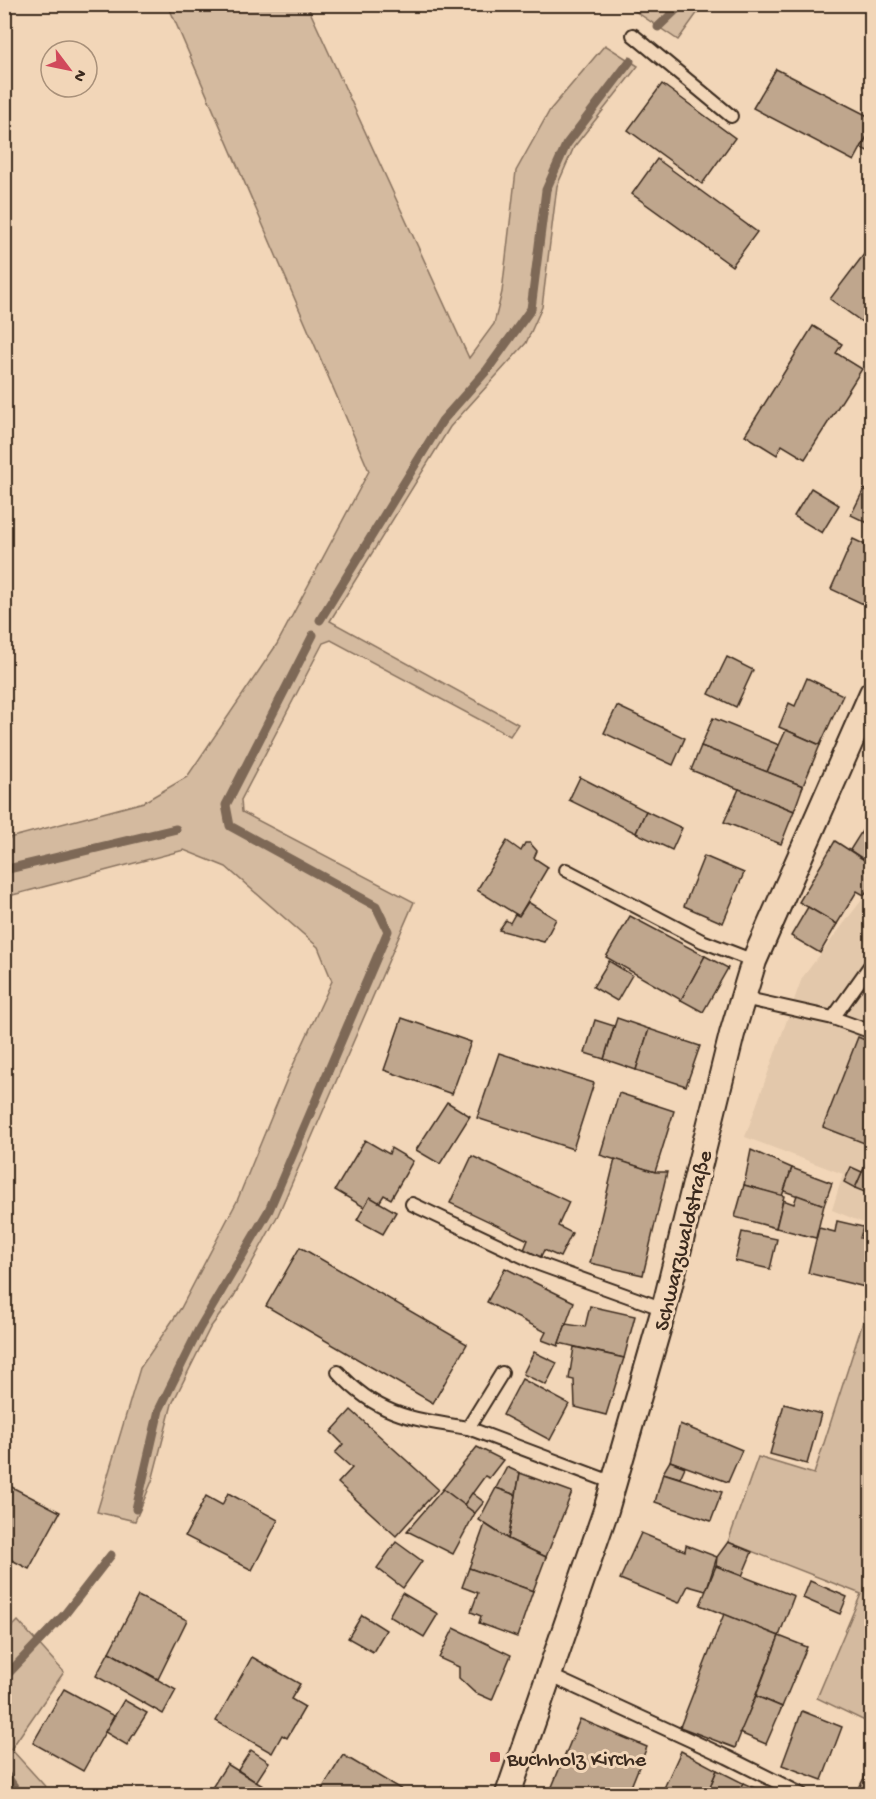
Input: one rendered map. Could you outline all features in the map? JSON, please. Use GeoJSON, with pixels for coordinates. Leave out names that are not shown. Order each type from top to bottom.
{"type":"FeatureCollection","features":[{"type":"Feature","properties":{"kind":"street","name":"Schwarzwaldstraße"},"geometry":{"type":"LineString","coordinates":[[508,1794],[614,1483],[664,1309],[754,961],[872,693]]}},
{"type":"Feature","properties":{"kind":"lane"},"geometry":{"type":"LineString","coordinates":[[633,34],[730,116]]}},
{"type":"Feature","properties":{"kind":"lane"},"geometry":{"type":"LineString","coordinates":[[566,870],[702,941],[754,961]]}},
{"type":"Feature","properties":{"kind":"lane"},"geometry":{"type":"LineString","coordinates":[[832,1018],[872,963]]}},
{"type":"Feature","properties":{"kind":"lane"},"geometry":{"type":"LineString","coordinates":[[743,998],[832,1018],[872,1032]]}},
{"type":"Feature","properties":{"kind":"lane"},"geometry":{"type":"LineString","coordinates":[[412,1204],[539,1264],[664,1309]]}},
{"type":"Feature","properties":{"kind":"lane"},"geometry":{"type":"LineString","coordinates":[[338,1372],[356,1392],[404,1418],[468,1428],[614,1483]]}},
{"type":"Feature","properties":{"kind":"lane"},"geometry":{"type":"LineString","coordinates":[[468,1428],[502,1373]]}},
{"type":"Feature","properties":{"kind":"lane"},"geometry":{"type":"LineString","coordinates":[[549,1676],[727,1757],[801,1794]]}},
{"type":"Feature","properties":{"kind":"shaded area"},"geometry":{"type":"Polygon","coordinates":[[[634,4],[703,5],[678,40],[632,9],[634,4]]]}},
{"type":"Feature","properties":{"kind":"shaded area"},"geometry":{"type":"Polygon","coordinates":[[[168,5],[307,5],[469,358],[494,324],[502,292],[516,171],[550,110],[605,45],[638,66],[574,147],[557,186],[542,307],[526,343],[450,427],[330,621],[518,724],[510,736],[331,640],[323,643],[241,800],[242,812],[414,902],[278,1215],[234,1296],[210,1328],[172,1404],[152,1481],[135,1521],[97,1512],[140,1368],[181,1308],[237,1201],[289,1074],[332,981],[318,947],[226,867],[184,850],[5,897],[5,839],[144,802],[187,777],[277,644],[369,471],[168,5]]]}},
{"type":"Feature","properties":{"kind":"shaded area"},"geometry":{"type":"Polygon","coordinates":[[[871,888],[871,1226],[832,1210],[843,1174],[745,1137],[802,978],[871,888]]]}},
{"type":"Feature","properties":{"kind":"shaded area"},"geometry":{"type":"Polygon","coordinates":[[[871,1297],[872,1714],[867,1722],[817,1698],[861,1594],[728,1542],[758,1457],[814,1474],[871,1297]]]}},
{"type":"Feature","properties":{"kind":"shaded area"},"geometry":{"type":"Polygon","coordinates":[[[18,1621],[64,1672],[11,1749],[52,1794],[5,1794],[5,1634],[18,1621]]]}},
{"type":"Feature","properties":{"kind":"building"},"geometry":{"type":"Polygon","coordinates":[[[776,69],[872,118],[872,127],[854,161],[753,108],[776,69]]]}},
{"type":"Feature","properties":{"kind":"building"},"geometry":{"type":"Polygon","coordinates":[[[662,84],[735,138],[702,184],[628,130],[662,84]]]}},
{"type":"Feature","properties":{"kind":"building"},"geometry":{"type":"Polygon","coordinates":[[[872,127],[872,153],[861,148],[872,127]]]}},
{"type":"Feature","properties":{"kind":"building"},"geometry":{"type":"Polygon","coordinates":[[[657,159],[757,232],[732,266],[632,194],[657,159]]]}},
{"type":"Feature","properties":{"kind":"building"},"geometry":{"type":"Polygon","coordinates":[[[868,249],[872,251],[872,329],[830,299],[868,249]]]}},
{"type":"Feature","properties":{"kind":"building"},"geometry":{"type":"Polygon","coordinates":[[[813,326],[842,344],[836,353],[862,369],[805,459],[782,445],[777,455],[745,435],[813,326]]]}},
{"type":"Feature","properties":{"kind":"building"},"geometry":{"type":"Polygon","coordinates":[[[872,484],[872,525],[851,515],[864,489],[868,491],[872,484]]]}},
{"type":"Feature","properties":{"kind":"building"},"geometry":{"type":"Polygon","coordinates":[[[811,488],[839,505],[822,533],[794,516],[811,488]]]}},
{"type":"Feature","properties":{"kind":"building"},"geometry":{"type":"Polygon","coordinates":[[[853,539],[872,548],[872,608],[831,589],[853,539]]]}},
{"type":"Feature","properties":{"kind":"building"},"geometry":{"type":"Polygon","coordinates":[[[727,657],[753,670],[736,707],[709,694],[727,657]]]}},
{"type":"Feature","properties":{"kind":"building"},"geometry":{"type":"Polygon","coordinates":[[[807,678],[843,695],[820,745],[779,727],[789,703],[795,706],[807,678]]]}},
{"type":"Feature","properties":{"kind":"building"},"geometry":{"type":"Polygon","coordinates":[[[617,706],[685,738],[673,765],[604,733],[617,706]]]}},
{"type":"Feature","properties":{"kind":"building"},"geometry":{"type":"Polygon","coordinates":[[[713,718],[779,745],[767,772],[701,746],[713,718]]]}},
{"type":"Feature","properties":{"kind":"building"},"geometry":{"type":"Polygon","coordinates":[[[786,730],[820,745],[803,786],[767,772],[786,730]]]}},
{"type":"Feature","properties":{"kind":"building"},"geometry":{"type":"Polygon","coordinates":[[[701,746],[803,786],[794,811],[691,770],[701,746]]]}},
{"type":"Feature","properties":{"kind":"building"},"geometry":{"type":"Polygon","coordinates":[[[580,777],[646,811],[636,833],[569,800],[580,777]]]}},
{"type":"Feature","properties":{"kind":"building"},"geometry":{"type":"Polygon","coordinates":[[[739,789],[794,811],[781,844],[724,822],[739,789]]]}},
{"type":"Feature","properties":{"kind":"building"},"geometry":{"type":"Polygon","coordinates":[[[646,811],[682,828],[672,850],[636,833],[646,811]]]}},
{"type":"Feature","properties":{"kind":"building"},"geometry":{"type":"Polygon","coordinates":[[[872,815],[872,865],[850,850],[872,815]]]}},
{"type":"Feature","properties":{"kind":"building"},"geometry":{"type":"Polygon","coordinates":[[[507,841],[521,851],[525,843],[530,843],[537,851],[534,858],[548,867],[519,916],[477,890],[507,841]]]}},
{"type":"Feature","properties":{"kind":"building"},"geometry":{"type":"Polygon","coordinates":[[[835,841],[872,865],[872,884],[864,895],[857,891],[837,924],[799,902],[835,841]]]}},
{"type":"Feature","properties":{"kind":"building"},"geometry":{"type":"Polygon","coordinates":[[[704,856],[744,873],[723,923],[684,906],[704,856]]]}},
{"type":"Feature","properties":{"kind":"building"},"geometry":{"type":"Polygon","coordinates":[[[528,902],[556,919],[544,942],[499,930],[506,920],[510,923],[515,914],[519,916],[528,902]]]}},
{"type":"Feature","properties":{"kind":"building"},"geometry":{"type":"Polygon","coordinates":[[[808,907],[837,924],[820,953],[791,936],[808,907]]]}},
{"type":"Feature","properties":{"kind":"building"},"geometry":{"type":"Polygon","coordinates":[[[630,916],[705,956],[681,1000],[606,957],[630,916]]]}},
{"type":"Feature","properties":{"kind":"building"},"geometry":{"type":"Polygon","coordinates":[[[705,956],[728,968],[703,1012],[681,1000],[705,956]]]}},
{"type":"Feature","properties":{"kind":"building"},"geometry":{"type":"Polygon","coordinates":[[[609,961],[632,975],[617,1001],[593,987],[609,961]]]}},
{"type":"Feature","properties":{"kind":"building"},"geometry":{"type":"Polygon","coordinates":[[[402,1018],[471,1042],[452,1094],[384,1070],[402,1018]]]}},
{"type":"Feature","properties":{"kind":"building"},"geometry":{"type":"Polygon","coordinates":[[[617,1018],[649,1029],[636,1070],[604,1059],[617,1018]]]}},
{"type":"Feature","properties":{"kind":"building"},"geometry":{"type":"Polygon","coordinates":[[[595,1020],[614,1026],[604,1059],[585,1053],[595,1020]]]}},
{"type":"Feature","properties":{"kind":"building"},"geometry":{"type":"Polygon","coordinates":[[[649,1029],[700,1046],[686,1086],[636,1070],[649,1029]]]}},
{"type":"Feature","properties":{"kind":"building"},"geometry":{"type":"Polygon","coordinates":[[[858,1037],[872,1043],[872,1146],[823,1127],[858,1037]]]}},
{"type":"Feature","properties":{"kind":"building"},"geometry":{"type":"Polygon","coordinates":[[[499,1053],[594,1083],[573,1149],[477,1118],[499,1053]]]}},
{"type":"Feature","properties":{"kind":"building"},"geometry":{"type":"Polygon","coordinates":[[[619,1093],[674,1111],[655,1172],[600,1155],[619,1093]]]}},
{"type":"Feature","properties":{"kind":"building"},"geometry":{"type":"Polygon","coordinates":[[[447,1102],[470,1116],[440,1164],[416,1150],[447,1102]]]}},
{"type":"Feature","properties":{"kind":"building"},"geometry":{"type":"Polygon","coordinates":[[[365,1140],[389,1154],[391,1148],[413,1161],[391,1199],[384,1195],[379,1203],[370,1197],[364,1207],[335,1190],[365,1140]]]}},
{"type":"Feature","properties":{"kind":"building"},"geometry":{"type":"Polygon","coordinates":[[[751,1150],[792,1168],[782,1196],[744,1185],[751,1150]]]}},
{"type":"Feature","properties":{"kind":"building"},"geometry":{"type":"Polygon","coordinates":[[[872,1150],[872,1195],[855,1188],[872,1150]]]}},
{"type":"Feature","properties":{"kind":"building"},"geometry":{"type":"Polygon","coordinates":[[[472,1156],[569,1202],[558,1226],[572,1233],[560,1257],[544,1250],[540,1258],[524,1250],[528,1240],[450,1203],[472,1156]]]}},
{"type":"Feature","properties":{"kind":"building"},"geometry":{"type":"Polygon","coordinates":[[[615,1159],[655,1172],[667,1172],[643,1275],[590,1263],[615,1159]]]}},
{"type":"Feature","properties":{"kind":"building"},"geometry":{"type":"Polygon","coordinates":[[[851,1167],[862,1172],[855,1188],[844,1182],[851,1167]]]}},
{"type":"Feature","properties":{"kind":"building"},"geometry":{"type":"Polygon","coordinates":[[[792,1168],[832,1183],[824,1205],[784,1191],[792,1168]]]}},
{"type":"Feature","properties":{"kind":"building"},"geometry":{"type":"Polygon","coordinates":[[[744,1185],[784,1196],[776,1228],[735,1217],[744,1185]]]}},
{"type":"Feature","properties":{"kind":"building"},"geometry":{"type":"Polygon","coordinates":[[[797,1195],[824,1205],[816,1238],[776,1228],[783,1200],[794,1204],[797,1195]]]}},
{"type":"Feature","properties":{"kind":"building"},"geometry":{"type":"Polygon","coordinates":[[[370,1197],[396,1212],[383,1234],[357,1220],[370,1197]]]}},
{"type":"Feature","properties":{"kind":"building"},"geometry":{"type":"Polygon","coordinates":[[[837,1221],[863,1227],[860,1238],[872,1241],[872,1261],[865,1287],[808,1273],[819,1228],[835,1232],[837,1221]]]}},
{"type":"Feature","properties":{"kind":"building"},"geometry":{"type":"Polygon","coordinates":[[[742,1232],[777,1239],[770,1269],[735,1261],[742,1232]]]}},
{"type":"Feature","properties":{"kind":"building"},"geometry":{"type":"Polygon","coordinates":[[[300,1247],[467,1344],[433,1403],[266,1306],[300,1247]]]}},
{"type":"Feature","properties":{"kind":"building"},"geometry":{"type":"Polygon","coordinates":[[[505,1268],[574,1302],[558,1346],[542,1340],[546,1332],[487,1302],[505,1268]]]}},
{"type":"Feature","properties":{"kind":"building"},"geometry":{"type":"Polygon","coordinates":[[[590,1306],[635,1316],[624,1358],[559,1343],[566,1324],[585,1327],[590,1306]]]}},
{"type":"Feature","properties":{"kind":"building"},"geometry":{"type":"Polygon","coordinates":[[[574,1347],[624,1358],[606,1415],[575,1407],[574,1380],[569,1379],[574,1347]]]}},
{"type":"Feature","properties":{"kind":"building"},"geometry":{"type":"Polygon","coordinates":[[[534,1352],[557,1363],[546,1385],[523,1374],[534,1352]]]}},
{"type":"Feature","properties":{"kind":"building"},"geometry":{"type":"Polygon","coordinates":[[[522,1379],[569,1404],[550,1440],[503,1415],[522,1379]]]}},
{"type":"Feature","properties":{"kind":"building"},"geometry":{"type":"Polygon","coordinates":[[[784,1404],[821,1414],[807,1464],[770,1454],[784,1404]]]}},
{"type":"Feature","properties":{"kind":"building"},"geometry":{"type":"Polygon","coordinates":[[[351,1410],[438,1489],[396,1536],[338,1483],[352,1468],[335,1453],[343,1444],[331,1432],[351,1410]]]}},
{"type":"Feature","properties":{"kind":"building"},"geometry":{"type":"Polygon","coordinates":[[[680,1424],[742,1450],[728,1482],[670,1461],[680,1424]]]}},
{"type":"Feature","properties":{"kind":"building"},"geometry":{"type":"Polygon","coordinates":[[[477,1447],[503,1460],[489,1478],[485,1476],[464,1505],[443,1489],[477,1447]]]}},
{"type":"Feature","properties":{"kind":"building"},"geometry":{"type":"Polygon","coordinates":[[[670,1461],[685,1467],[680,1478],[663,1473],[670,1461]]]}},
{"type":"Feature","properties":{"kind":"building"},"geometry":{"type":"Polygon","coordinates":[[[507,1467],[520,1473],[516,1495],[496,1488],[507,1467]]]}},
{"type":"Feature","properties":{"kind":"building"},"geometry":{"type":"Polygon","coordinates":[[[520,1473],[572,1492],[546,1557],[508,1539],[520,1473]]]}},
{"type":"Feature","properties":{"kind":"building"},"geometry":{"type":"Polygon","coordinates":[[[663,1473],[722,1492],[711,1521],[655,1502],[663,1473]]]}},
{"type":"Feature","properties":{"kind":"building"},"geometry":{"type":"Polygon","coordinates":[[[4,1483],[60,1512],[29,1569],[4,1556],[4,1483]]]}},
{"type":"Feature","properties":{"kind":"building"},"geometry":{"type":"Polygon","coordinates":[[[496,1488],[516,1495],[508,1539],[479,1520],[496,1488]]]}},
{"type":"Feature","properties":{"kind":"building"},"geometry":{"type":"Polygon","coordinates":[[[443,1489],[475,1513],[453,1554],[407,1531],[443,1489]]]}},
{"type":"Feature","properties":{"kind":"building"},"geometry":{"type":"Polygon","coordinates":[[[228,1493],[278,1520],[252,1570],[185,1536],[206,1496],[222,1505],[228,1493]]]}},
{"type":"Feature","properties":{"kind":"building"},"geometry":{"type":"Polygon","coordinates":[[[472,1493],[484,1502],[475,1513],[464,1505],[472,1493]]]}},
{"type":"Feature","properties":{"kind":"building"},"geometry":{"type":"Polygon","coordinates":[[[485,1524],[508,1539],[546,1557],[533,1591],[469,1568],[485,1524]]]}},
{"type":"Feature","properties":{"kind":"building"},"geometry":{"type":"Polygon","coordinates":[[[641,1533],[685,1551],[686,1545],[717,1557],[706,1591],[688,1586],[679,1603],[620,1579],[641,1533]]]}},
{"type":"Feature","properties":{"kind":"building"},"geometry":{"type":"Polygon","coordinates":[[[396,1542],[422,1561],[403,1588],[377,1568],[396,1542]]]}},
{"type":"Feature","properties":{"kind":"building"},"geometry":{"type":"Polygon","coordinates":[[[728,1542],[752,1552],[742,1576],[716,1566],[717,1557],[728,1542]]]}},
{"type":"Feature","properties":{"kind":"building"},"geometry":{"type":"Polygon","coordinates":[[[716,1566],[794,1596],[779,1636],[700,1605],[716,1566]]]}},
{"type":"Feature","properties":{"kind":"building"},"geometry":{"type":"Polygon","coordinates":[[[469,1568],[533,1591],[517,1637],[479,1623],[481,1616],[471,1612],[478,1593],[462,1587],[469,1568]]]}},
{"type":"Feature","properties":{"kind":"building"},"geometry":{"type":"Polygon","coordinates":[[[810,1581],[847,1597],[840,1614],[803,1598],[810,1581]]]}},
{"type":"Feature","properties":{"kind":"building"},"geometry":{"type":"Polygon","coordinates":[[[402,1593],[438,1614],[424,1637],[389,1616],[402,1593]]]}},
{"type":"Feature","properties":{"kind":"building"},"geometry":{"type":"Polygon","coordinates":[[[138,1596],[187,1620],[158,1679],[109,1652],[138,1596]]]}},
{"type":"Feature","properties":{"kind":"building"},"geometry":{"type":"Polygon","coordinates":[[[724,1614],[779,1636],[735,1748],[680,1727],[724,1614]]]}},
{"type":"Feature","properties":{"kind":"building"},"geometry":{"type":"Polygon","coordinates":[[[362,1615],[386,1630],[373,1652],[348,1638],[362,1615]]]}},
{"type":"Feature","properties":{"kind":"building"},"geometry":{"type":"Polygon","coordinates":[[[454,1628],[511,1655],[492,1700],[474,1692],[459,1678],[459,1667],[439,1658],[454,1628]]]}},
{"type":"Feature","properties":{"kind":"building"},"geometry":{"type":"Polygon","coordinates":[[[779,1636],[807,1647],[782,1707],[756,1696],[779,1636]]]}},
{"type":"Feature","properties":{"kind":"building"},"geometry":{"type":"Polygon","coordinates":[[[109,1652],[176,1690],[163,1714],[96,1676],[109,1652]]]}},
{"type":"Feature","properties":{"kind":"building"},"geometry":{"type":"Polygon","coordinates":[[[252,1657],[300,1684],[291,1699],[305,1707],[287,1738],[282,1735],[272,1753],[216,1721],[252,1657]]]}},
{"type":"Feature","properties":{"kind":"building"},"geometry":{"type":"Polygon","coordinates":[[[64,1689],[114,1716],[83,1771],[33,1743],[64,1689]]]}},
{"type":"Feature","properties":{"kind":"building"},"geometry":{"type":"Polygon","coordinates":[[[756,1696],[782,1707],[766,1744],[740,1733],[756,1696]]]}},
{"type":"Feature","properties":{"kind":"building"},"geometry":{"type":"Polygon","coordinates":[[[124,1700],[147,1713],[127,1745],[105,1732],[124,1700]]]}},
{"type":"Feature","properties":{"kind":"building"},"geometry":{"type":"Polygon","coordinates":[[[802,1711],[842,1727],[822,1780],[782,1765],[802,1711]]]}},
{"type":"Feature","properties":{"kind":"building"},"geometry":{"type":"Polygon","coordinates":[[[580,1719],[647,1747],[628,1794],[549,1794],[580,1719]]]}},
{"type":"Feature","properties":{"kind":"building"},"geometry":{"type":"Polygon","coordinates":[[[251,1750],[269,1762],[256,1782],[238,1770],[251,1750]]]}},
{"type":"Feature","properties":{"kind":"building"},"geometry":{"type":"Polygon","coordinates":[[[681,1751],[717,1770],[707,1794],[680,1794],[664,1788],[681,1751]]]}},
{"type":"Feature","properties":{"kind":"building"},"geometry":{"type":"Polygon","coordinates":[[[343,1755],[409,1794],[319,1794],[343,1755]]]}},
{"type":"Feature","properties":{"kind":"building"},"geometry":{"type":"Polygon","coordinates":[[[872,1762],[872,1794],[867,1794],[858,1790],[872,1762]]]}},
{"type":"Feature","properties":{"kind":"building"},"geometry":{"type":"Polygon","coordinates":[[[227,1764],[256,1782],[277,1794],[208,1794],[227,1764]]]}},
{"type":"Feature","properties":{"kind":"building"},"geometry":{"type":"Polygon","coordinates":[[[717,1770],[743,1783],[737,1794],[708,1792],[717,1770]]]}},
{"type":"Feature","properties":{"kind":"building"},"geometry":{"type":"Polygon","coordinates":[[[743,1783],[768,1794],[737,1794],[743,1783]]]}},
{"type":"Feature","properties":{"kind":"building"},"geometry":{"type":"Polygon","coordinates":[[[442,1787],[483,1792],[482,1794],[439,1794],[442,1787]]]}},
{"type":"Feature","properties":{"kind":"building"},"geometry":{"type":"Polygon","coordinates":[[[664,1788],[680,1794],[661,1794],[664,1788]]]}},
{"type":"Feature","properties":{"kind":"waterway"},"geometry":{"type":"LineString","coordinates":[[658,27],[682,4]]}},
{"type":"Feature","properties":{"kind":"waterway"},"geometry":{"type":"LineString","coordinates":[[320,620],[442,421],[487,370],[531,309],[546,190],[566,145],[630,61]]}},
{"type":"Feature","properties":{"kind":"waterway"},"geometry":{"type":"LineString","coordinates":[[136,1509],[159,1410],[199,1329],[269,1210],[388,931],[376,906],[230,826],[226,805],[313,635]]}},
{"type":"Feature","properties":{"kind":"waterway"},"geometry":{"type":"LineString","coordinates":[[4,870],[176,829]]}},
{"type":"Feature","properties":{"kind":"waterway"},"geometry":{"type":"LineString","coordinates":[[4,1678],[65,1614],[111,1555]]}},
{"type":"Feature","properties":{"kind":"waterway"},"geometry":{"type":"LineString","coordinates":[[4,1772],[19,1794]]}},
{"type":"Feature","properties":{"kind":"place","name":"Buchholz Kirche"},"geometry":{"type":"Point","coordinates":[495,1757]}}]}
